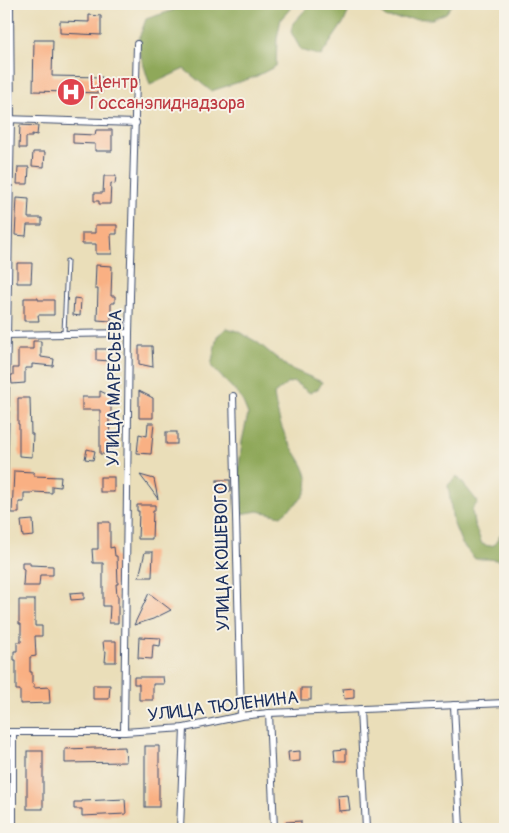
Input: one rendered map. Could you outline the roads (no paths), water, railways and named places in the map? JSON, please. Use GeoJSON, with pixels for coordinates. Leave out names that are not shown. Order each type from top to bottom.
{"type":"FeatureCollection","features":[{"type":"Feature","properties":{"kind":"street"},"geometry":{"type":"LineString","coordinates":[[4,498],[7,119],[10,4]]}},
{"type":"Feature","properties":{"kind":"street","name":"УЛИЦА МАРЕСЬЕВА"},"geometry":{"type":"LineString","coordinates":[[124,732],[129,333],[137,44]]}},
{"type":"Feature","properties":{"kind":"street"},"geometry":{"type":"LineString","coordinates":[[7,119],[136,123]]}},
{"type":"Feature","properties":{"kind":"street"},"geometry":{"type":"LineString","coordinates":[[5,335],[129,333]]}},
{"type":"Feature","properties":{"kind":"street","name":"УЛИЦА КОШЕВОГО"},"geometry":{"type":"LineString","coordinates":[[233,396],[241,716]]}},
{"type":"Feature","properties":{"kind":"street","name":"УЛИЦА ТЮЛЕНИНА"},"geometry":{"type":"LineString","coordinates":[[4,732],[124,732],[184,728],[241,716],[269,713],[505,703]]}},
{"type":"Feature","properties":{"kind":"street"},"geometry":{"type":"LineString","coordinates":[[454,705],[460,829]]}},
{"type":"Feature","properties":{"kind":"street"},"geometry":{"type":"LineString","coordinates":[[360,709],[366,829]]}},
{"type":"Feature","properties":{"kind":"street"},"geometry":{"type":"LineString","coordinates":[[269,713],[274,829]]}},
{"type":"Feature","properties":{"kind":"street"},"geometry":{"type":"LineString","coordinates":[[180,829],[184,728]]}},
{"type":"Feature","properties":{"kind":"street"},"geometry":{"type":"LineString","coordinates":[[13,732],[14,829]]}},
{"type":"Feature","properties":{"kind":"lane"},"geometry":{"type":"LineString","coordinates":[[64,334],[67,261]]}},
{"type":"Feature","properties":{"kind":"place","name":"Центр Госсанэпиднадзора"},"geometry":{"type":"Point","coordinates":[71,92]}}]}
